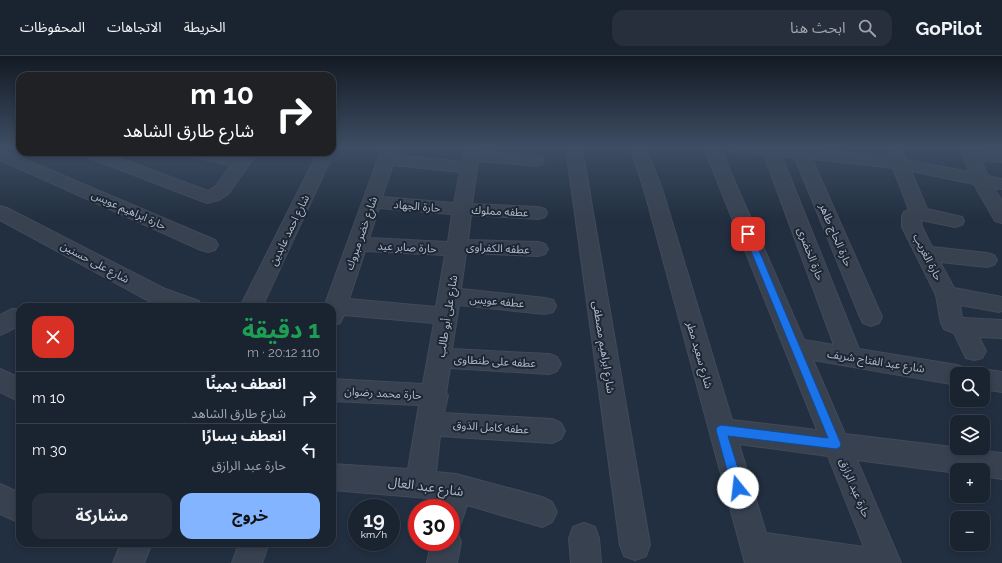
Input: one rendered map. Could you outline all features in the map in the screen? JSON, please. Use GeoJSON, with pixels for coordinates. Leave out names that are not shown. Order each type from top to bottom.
{"type":"FeatureCollection","features":[{"type":"Feature","properties":{"kind":"street","name":"حارة ابراهيم عويس"},"geometry":{"type":"LineString","coordinates":[[44,172],[208,245]]}},
{"type":"Feature","properties":{"kind":"street"},"geometry":{"type":"LineString","coordinates":[[139,172],[202,196],[213,196],[222,190],[236,172]]}},
{"type":"Feature","properties":{"kind":"street","name":"شارع احمد عابدين"},"geometry":{"type":"LineString","coordinates":[[253,303],[316,172]]}},
{"type":"Feature","properties":{"kind":"street","name":"شارع خضر مبروك"},"geometry":{"type":"LineString","coordinates":[[336,306],[383,172]]}},
{"type":"Feature","properties":{"kind":"street","name":"شارع على أبو طالب"},"geometry":{"type":"LineString","coordinates":[[420,483],[435,395],[467,172]]}},
{"type":"Feature","properties":{"kind":"street","name":"شارع ابراهيم مصطفى"},"geometry":{"type":"LineString","coordinates":[[578,172],[635,545]]}},
{"type":"Feature","properties":{"kind":"street","name":"شارع سعيد مطر"},"geometry":{"type":"LineString","coordinates":[[646,172],[757,555]]}},
{"type":"Feature","properties":{"kind":"street","name":"حارة عبد الرازق"},"geometry":{"type":"LineString","coordinates":[[722,172],[886,563]]}},
{"type":"Feature","properties":{"kind":"street","name":"حارة الخضرى"},"geometry":{"type":"LineString","coordinates":[[779,172],[850,357]]}},
{"type":"Feature","properties":{"kind":"street","name":"حارة الحاج طاهر"},"geometry":{"type":"LineString","coordinates":[[808,172],[871,317]]}},
{"type":"Feature","properties":{"kind":"street"},"geometry":{"type":"LineString","coordinates":[[903,172],[920,214],[955,221]]}},
{"type":"Feature","properties":{"kind":"street"},"geometry":{"type":"LineString","coordinates":[[952,172],[1002,184]]}},
{"type":"Feature","properties":{"kind":"street"},"geometry":{"type":"LineString","coordinates":[[978,172],[1002,217]]}},
{"type":"Feature","properties":{"kind":"street","name":"حارة الجهاد"},"geometry":{"type":"LineString","coordinates":[[372,202],[461,209]]}},
{"type":"Feature","properties":{"kind":"street","name":"عطفه مملوك"},"geometry":{"type":"LineString","coordinates":[[461,209],[538,213]]}},
{"type":"Feature","properties":{"kind":"street","name":"شارع على حسنين"},"geometry":{"type":"LineString","coordinates":[[0,212],[157,296],[179,303]]}},
{"type":"Feature","properties":{"kind":"street","name":"حارة الغريب"},"geometry":{"type":"LineString","coordinates":[[920,214],[911,216],[912,227],[947,295],[952,323],[963,328],[974,351]]}},
{"type":"Feature","properties":{"kind":"street","name":"حارة صابر عيد"},"geometry":{"type":"LineString","coordinates":[[357,244],[457,248]]}},
{"type":"Feature","properties":{"kind":"street","name":"عطفه الكفراوى"},"geometry":{"type":"LineString","coordinates":[[457,248],[538,250]]}},
{"type":"Feature","properties":{"kind":"street"},"geometry":{"type":"LineString","coordinates":[[925,253],[987,260]]}},
{"type":"Feature","properties":{"kind":"street"},"geometry":{"type":"LineString","coordinates":[[947,295],[999,304]]}},
{"type":"Feature","properties":{"kind":"street","name":"عطفه عويس"},"geometry":{"type":"LineString","coordinates":[[336,312],[448,306],[545,306]]}},
{"type":"Feature","properties":{"kind":"street"},"geometry":{"type":"LineString","coordinates":[[0,326],[12,318],[16,318]]}},
{"type":"Feature","properties":{"kind":"street"},"geometry":{"type":"LineString","coordinates":[[963,328],[1002,328]]}},
{"type":"Feature","properties":{"kind":"street","name":"شارع عبد الفتاح شريف"},"geometry":{"type":"LineString","coordinates":[[796,348],[950,374]]}},
{"type":"Feature","properties":{"kind":"street","name":"عطفه على طنطاوى"},"geometry":{"type":"LineString","coordinates":[[440,358],[549,364]]}},
{"type":"Feature","properties":{"kind":"street"},"geometry":{"type":"LineString","coordinates":[[0,379],[16,389]]}},
{"type":"Feature","properties":{"kind":"street"},"geometry":{"type":"LineString","coordinates":[[990,380],[1002,382]]}},
{"type":"Feature","properties":{"kind":"street","name":"حارة محمد رضوان"},"geometry":{"type":"LineString","coordinates":[[336,390],[435,395]]}},
{"type":"Feature","properties":{"kind":"street","name":"عطفه كامل الذوق"},"geometry":{"type":"LineString","coordinates":[[430,424],[552,431]]}},
{"type":"Feature","properties":{"kind":"street"},"geometry":{"type":"LineString","coordinates":[[721,430],[1002,466]]}},
{"type":"Feature","properties":{"kind":"street","name":"شارع عبد العال"},"geometry":{"type":"LineString","coordinates":[[336,477],[420,483],[449,499]]}},
{"type":"Feature","properties":{"kind":"street"},"geometry":{"type":"LineString","coordinates":[[0,498],[16,507]]}},
{"type":"Feature","properties":{"kind":"street","name":"شارع عبد العال"},"geometry":{"type":"LineString","coordinates":[[460,502],[542,512]]}},
{"type":"Feature","properties":{"kind":"street"},"geometry":{"type":"LineString","coordinates":[[128,563],[135,547]]}},
{"type":"Feature","properties":{"kind":"street"},"geometry":{"type":"LineString","coordinates":[[247,563],[253,547]]}},
{"type":"Feature","properties":{"kind":"street"},"geometry":{"type":"LineString","coordinates":[[442,563],[444,551]]}},
{"type":"Feature","properties":{"kind":"street"},"geometry":{"type":"LineString","coordinates":[[757,555],[870,563]]}},
{"type":"Feature","properties":{"kind":"route"},"geometry":{"type":"LineString","coordinates":[[738,488],[721,430],[836,444],[748,234]]}}]}
